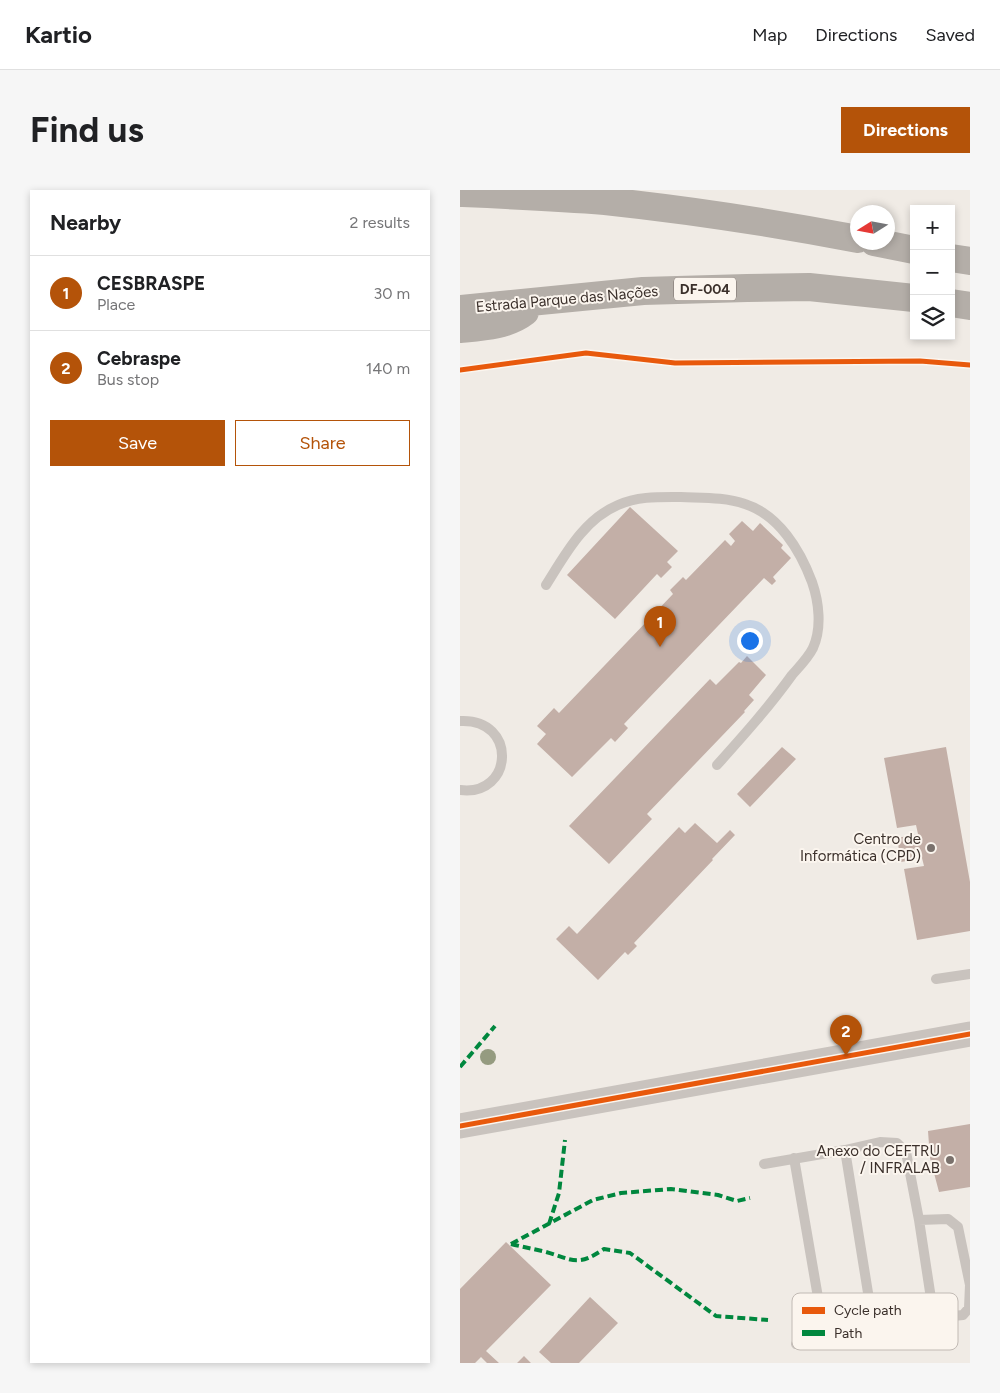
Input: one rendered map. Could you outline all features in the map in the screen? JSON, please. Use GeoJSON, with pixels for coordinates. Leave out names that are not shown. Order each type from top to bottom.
{"type":"FeatureCollection","features":[{"type":"Feature","properties":{"kind":"highway"},"geometry":{"type":"LineString","coordinates":[[460,193],[606,201],[751,220],[850,238]]}},
{"type":"Feature","properties":{"kind":"highway"},"geometry":{"type":"LineString","coordinates":[[895,246],[910,249]]}},
{"type":"Feature","properties":{"kind":"highway"},"geometry":{"type":"LineString","coordinates":[[955,259],[970,261]]}},
{"type":"Feature","properties":{"kind":"highway","name":"Estrada Parque das Nações"},"geometry":{"type":"LineString","coordinates":[[460,309],[643,291],[809,287],[910,298]]}},
{"type":"Feature","properties":{"kind":"highway"},"geometry":{"type":"LineString","coordinates":[[460,329],[483,327],[517,318],[538,301]]}},
{"type":"Feature","properties":{"kind":"highway"},"geometry":{"type":"LineString","coordinates":[[955,304],[970,306]]}},
{"type":"Feature","properties":{"kind":"street"},"geometry":{"type":"LineString","coordinates":[[460,1126],[970,1034]]}},
{"type":"Feature","properties":{"kind":"lane"},"geometry":{"type":"LineString","coordinates":[[546,585],[571,544],[594,520],[617,505],[638,499],[655,497],[720,499],[746,504],[770,516],[793,542],[806,567],[816,594],[819,626],[813,648],[769,707],[717,765]]}},
{"type":"Feature","properties":{"kind":"lane"},"geometry":{"type":"LineString","coordinates":[[460,721],[472,720],[483,724],[499,740],[503,752],[498,774],[490,783],[480,789],[468,792],[460,790]]}},
{"type":"Feature","properties":{"kind":"lane"},"geometry":{"type":"LineString","coordinates":[[936,980],[970,974]]}},
{"type":"Feature","properties":{"kind":"lane"},"geometry":{"type":"LineString","coordinates":[[764,1164],[880,1142],[897,1143],[906,1152],[930,1293]]}},
{"type":"Feature","properties":{"kind":"lane"},"geometry":{"type":"LineString","coordinates":[[845,1150],[868,1293]]}},
{"type":"Feature","properties":{"kind":"lane"},"geometry":{"type":"LineString","coordinates":[[794,1158],[817,1293]]}},
{"type":"Feature","properties":{"kind":"lane"},"geometry":{"type":"LineString","coordinates":[[919,1220],[948,1219],[958,1227],[970,1285],[969,1308],[962,1315],[958,1315]]}},
{"type":"Feature","properties":{"kind":"building"},"geometry":{"type":"Polygon","coordinates":[[[630,507],[678,551],[667,562],[672,567],[661,578],[657,574],[615,619],[567,575],[630,507]]]}},
{"type":"Feature","properties":{"kind":"building"},"geometry":{"type":"Polygon","coordinates":[[[742,521],[753,531],[760,523],[783,545],[781,548],[791,558],[773,577],[776,581],[772,585],[764,578],[624,724],[628,728],[615,742],[611,738],[572,777],[537,744],[546,734],[537,726],[554,708],[559,713],[673,594],[670,590],[683,577],[686,580],[725,540],[731,546],[735,541],[729,534],[742,521]]]}},
{"type":"Feature","properties":{"kind":"building"},"geometry":{"type":"Polygon","coordinates":[[[747,656],[766,675],[749,695],[754,700],[745,712],[647,814],[652,819],[609,864],[569,826],[710,679],[716,685],[747,656]]]}},
{"type":"Feature","properties":{"kind":"building"},"geometry":{"type":"Polygon","coordinates":[[[782,747],[796,759],[750,807],[737,794],[782,747]]]}},
{"type":"Feature","properties":{"kind":"building","name":"Centro de Informática (CPD)"},"geometry":{"type":"Polygon","coordinates":[[[946,747],[970,882],[970,931],[917,940],[904,869],[924,866],[922,858],[901,862],[897,838],[918,834],[916,825],[897,828],[884,758],[946,747]]]}},
{"type":"Feature","properties":{"kind":"building"},"geometry":{"type":"Polygon","coordinates":[[[695,823],[717,843],[730,830],[735,835],[634,943],[637,946],[628,955],[625,952],[598,980],[556,939],[569,926],[577,934],[679,827],[685,833],[695,823]]]}},
{"type":"Feature","properties":{"kind":"building","name":"Anexo do CEFTRU / INFRALAB"},"geometry":{"type":"Polygon","coordinates":[[[970,1124],[970,1187],[939,1192],[930,1158],[928,1131],[970,1124]]]}},
{"type":"Feature","properties":{"kind":"building"},"geometry":{"type":"Polygon","coordinates":[[[506,1242],[551,1285],[486,1351],[499,1363],[487,1363],[481,1357],[475,1363],[460,1363],[460,1289],[506,1242]]]}},
{"type":"Feature","properties":{"kind":"building"},"geometry":{"type":"Polygon","coordinates":[[[590,1297],[618,1323],[579,1363],[551,1363],[539,1352],[590,1297]]]}},
{"type":"Feature","properties":{"kind":"building"},"geometry":{"type":"Polygon","coordinates":[[[524,1356],[531,1363],[517,1363],[524,1356]]]}},
{"type":"Feature","properties":{"kind":"marked path"},"geometry":{"type":"LineString","coordinates":[[460,1067],[495,1026]]}},
{"type":"Feature","properties":{"kind":"marked path"},"geometry":{"type":"LineString","coordinates":[[549,1224],[559,1193],[565,1140]]}},
{"type":"Feature","properties":{"kind":"marked path"},"geometry":{"type":"LineString","coordinates":[[511,1244],[593,1200],[621,1193],[671,1189],[718,1195],[737,1201],[750,1198]]}},
{"type":"Feature","properties":{"kind":"marked path"},"geometry":{"type":"LineString","coordinates":[[511,1244],[575,1260],[595,1255],[604,1249],[630,1253],[716,1316],[768,1320]]}},
{"type":"Feature","properties":{"kind":"cycle path"},"geometry":{"type":"LineString","coordinates":[[460,370],[586,353],[675,363],[920,361],[970,365]]}},
{"type":"Feature","properties":{"kind":"cycle path"},"geometry":{"type":"LineString","coordinates":[[460,1126],[970,1034]]}},
{"type":"Feature","properties":{"kind":"place","name":"CESBRASPE"},"geometry":{"type":"Point","coordinates":[660,647]}},
{"type":"Feature","properties":{"kind":"place","name":"Centro de Informática (CPD)"},"geometry":{"type":"Point","coordinates":[931,848]}},
{"type":"Feature","properties":{"kind":"place","name":"Cebraspe"},"geometry":{"type":"Point","coordinates":[846,1056]}},
{"type":"Feature","properties":{"kind":"place","name":"Anexo do CEFTRU / INFRALAB"},"geometry":{"type":"Point","coordinates":[950,1160]}}]}
